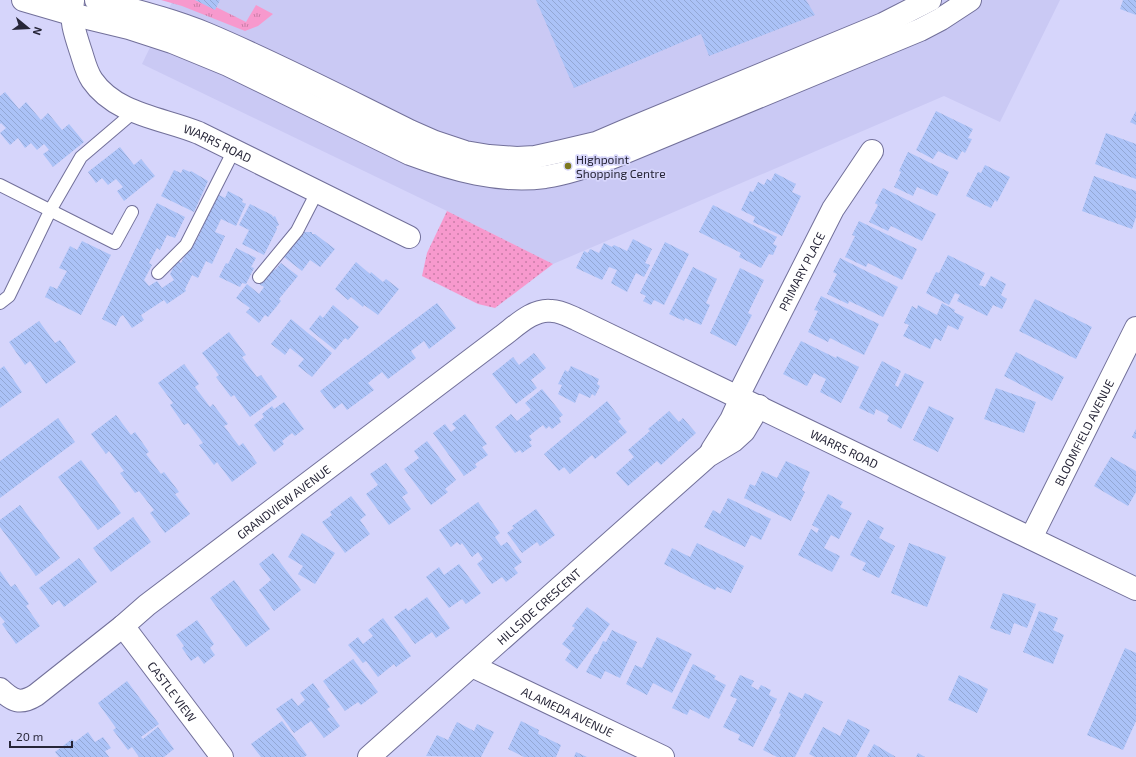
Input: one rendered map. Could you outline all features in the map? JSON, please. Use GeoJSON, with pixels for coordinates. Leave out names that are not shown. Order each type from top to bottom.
{"type":"FeatureCollection","features":[{"type":"Feature","properties":{"kind":"street"},"geometry":{"type":"LineString","coordinates":[[23,0],[72,7],[194,50],[228,65],[410,154],[439,165],[468,173],[493,177],[519,178],[545,177],[568,172],[585,168],[616,156],[920,30],[941,19],[970,0]]}},
{"type":"Feature","properties":{"kind":"street"},"geometry":{"type":"LineString","coordinates":[[96,0],[174,22],[206,33],[249,52],[435,142],[465,152],[516,158],[535,157],[596,143],[883,24],[930,0]]}},
{"type":"Feature","properties":{"kind":"street","name":"WARRS ROAD"},"geometry":{"type":"LineString","coordinates":[[72,7],[76,38],[85,68],[98,88],[108,96],[148,117],[188,128],[409,237]]}},
{"type":"Feature","properties":{"kind":"street","name":"PRIMARY PLACE"},"geometry":{"type":"LineString","coordinates":[[746,400],[833,209],[872,151]]}},
{"type":"Feature","properties":{"kind":"street","name":"WARRS ROAD"},"geometry":{"type":"LineString","coordinates":[[552,310],[576,319],[746,400],[1136,589]]}},
{"type":"Feature","properties":{"kind":"street","name":"GRANDVIEW AVENUE"},"geometry":{"type":"LineString","coordinates":[[0,689],[12,699],[20,702],[28,700],[123,626],[147,605],[501,337],[529,317],[542,311],[552,310]]}},
{"type":"Feature","properties":{"kind":"street","name":"BLOOMFIELD AVENUE"},"geometry":{"type":"LineString","coordinates":[[1031,538],[1136,328]]}},
{"type":"Feature","properties":{"kind":"street","name":"HILLSIDE CRESCENT"},"geometry":{"type":"LineString","coordinates":[[369,757],[708,456],[733,441],[744,431],[746,400]]}},
{"type":"Feature","properties":{"kind":"street","name":"CASTLE VIEW"},"geometry":{"type":"LineString","coordinates":[[123,626],[222,757]]}},
{"type":"Feature","properties":{"kind":"street","name":"ALAMEDA AVENUE"},"geometry":{"type":"LineString","coordinates":[[472,666],[663,757]]}},
{"type":"Feature","properties":{"kind":"lane"},"geometry":{"type":"LineString","coordinates":[[0,303],[9,296],[51,210],[82,157],[135,111]]}},
{"type":"Feature","properties":{"kind":"lane"},"geometry":{"type":"LineString","coordinates":[[158,273],[186,245],[234,150]]}},
{"type":"Feature","properties":{"kind":"lane"},"geometry":{"type":"LineString","coordinates":[[0,185],[116,243],[132,212]]}},
{"type":"Feature","properties":{"kind":"lane"},"geometry":{"type":"LineString","coordinates":[[259,277],[297,231],[317,192]]}},
{"type":"Feature","properties":{"kind":"shaded area","name":"Highpoint Shopping Centre"},"geometry":{"type":"Polygon","coordinates":[[[173,0],[1060,0],[1000,122],[944,96],[553,264],[447,211],[142,64],[173,0]]]}},
{"type":"Feature","properties":{"kind":"green space"},"geometry":{"type":"Polygon","coordinates":[[[161,0],[195,0],[216,7],[246,22],[256,5],[273,14],[258,26],[245,31],[182,6],[161,0]]]}},
{"type":"Feature","properties":{"kind":"green space"},"geometry":{"type":"Polygon","coordinates":[[[447,211],[553,264],[495,308],[478,304],[422,276],[427,253],[447,211]]]}},
{"type":"Feature","properties":{"kind":"building"},"geometry":{"type":"Polygon","coordinates":[[[195,0],[220,0],[215,10],[195,0]]]}},
{"type":"Feature","properties":{"kind":"building"},"geometry":{"type":"Polygon","coordinates":[[[536,0],[806,0],[815,15],[709,56],[701,34],[574,88],[536,0]]]}},
{"type":"Feature","properties":{"kind":"building"},"geometry":{"type":"Polygon","coordinates":[[[1123,0],[1136,0],[1136,15],[1120,9],[1123,0]]]}},
{"type":"Feature","properties":{"kind":"building"},"geometry":{"type":"Polygon","coordinates":[[[5,92],[19,109],[26,102],[41,120],[48,113],[62,130],[69,124],[84,142],[53,167],[43,154],[49,150],[44,144],[37,150],[31,143],[25,148],[18,138],[10,145],[0,133],[6,128],[1,123],[0,124],[0,96],[5,92]]]}},
{"type":"Feature","properties":{"kind":"building"},"geometry":{"type":"Polygon","coordinates":[[[936,111],[973,129],[968,138],[972,139],[965,153],[962,151],[957,160],[938,151],[933,159],[916,150],[936,111]]]}},
{"type":"Feature","properties":{"kind":"building"},"geometry":{"type":"Polygon","coordinates":[[[1136,111],[1136,125],[1130,122],[1136,111]]]}},
{"type":"Feature","properties":{"kind":"building"},"geometry":{"type":"Polygon","coordinates":[[[1106,133],[1136,144],[1136,179],[1095,164],[1106,133]]]}},
{"type":"Feature","properties":{"kind":"building"},"geometry":{"type":"Polygon","coordinates":[[[120,147],[134,165],[141,159],[155,176],[124,201],[117,191],[123,187],[116,179],[108,185],[102,178],[96,183],[88,172],[120,147]]]}},
{"type":"Feature","properties":{"kind":"building"},"geometry":{"type":"Polygon","coordinates":[[[908,152],[949,172],[937,196],[917,187],[913,196],[894,187],[901,172],[899,171],[908,152]]]}},
{"type":"Feature","properties":{"kind":"building"},"geometry":{"type":"Polygon","coordinates":[[[985,165],[1010,177],[997,202],[995,200],[991,208],[966,196],[978,172],[981,173],[985,165]]]}},
{"type":"Feature","properties":{"kind":"building"},"geometry":{"type":"Polygon","coordinates":[[[183,169],[190,172],[191,171],[208,181],[194,212],[161,196],[174,170],[181,173],[183,169]]]}},
{"type":"Feature","properties":{"kind":"building"},"geometry":{"type":"Polygon","coordinates":[[[775,173],[796,184],[792,192],[801,196],[782,236],[753,222],[755,217],[741,210],[750,191],[753,192],[758,182],[764,185],[767,179],[771,181],[775,173]]]}},
{"type":"Feature","properties":{"kind":"building"},"geometry":{"type":"Polygon","coordinates":[[[1094,176],[1136,191],[1136,217],[1132,229],[1082,211],[1094,176]]]}},
{"type":"Feature","properties":{"kind":"building"},"geometry":{"type":"Polygon","coordinates":[[[883,188],[936,214],[922,241],[891,226],[888,231],[869,222],[878,205],[875,203],[883,188]]]}},
{"type":"Feature","properties":{"kind":"building"},"geometry":{"type":"Polygon","coordinates":[[[228,191],[243,199],[242,202],[246,204],[236,226],[221,219],[215,232],[225,236],[212,264],[206,261],[198,278],[192,275],[185,289],[186,291],[167,304],[164,300],[141,315],[144,320],[132,328],[123,315],[120,317],[116,326],[102,319],[157,203],[185,217],[175,238],[167,235],[160,250],[157,248],[149,263],[152,265],[144,280],[149,286],[157,281],[162,288],[174,280],[170,274],[177,260],[181,263],[192,241],[195,243],[202,229],[198,227],[215,193],[225,198],[228,191]]]}},
{"type":"Feature","properties":{"kind":"building"},"geometry":{"type":"Polygon","coordinates":[[[250,204],[272,215],[273,217],[275,216],[279,225],[276,227],[277,229],[264,255],[242,244],[249,230],[239,225],[250,204]]]}},
{"type":"Feature","properties":{"kind":"building"},"geometry":{"type":"Polygon","coordinates":[[[713,205],[777,237],[773,244],[777,246],[773,255],[769,254],[761,268],[739,257],[741,253],[699,232],[713,205]]]}},
{"type":"Feature","properties":{"kind":"building"},"geometry":{"type":"Polygon","coordinates":[[[859,221],[917,249],[902,280],[868,263],[866,267],[845,257],[855,236],[852,235],[859,221]]]}},
{"type":"Feature","properties":{"kind":"building"},"geometry":{"type":"Polygon","coordinates":[[[304,232],[312,232],[312,234],[315,234],[335,249],[320,267],[310,260],[302,271],[284,257],[302,234],[304,234],[304,232]]]}},
{"type":"Feature","properties":{"kind":"building"},"geometry":{"type":"Polygon","coordinates":[[[633,239],[652,249],[645,263],[650,265],[644,277],[636,273],[627,292],[611,283],[617,270],[609,267],[602,280],[576,268],[584,251],[588,253],[590,249],[599,253],[604,243],[612,247],[614,245],[627,251],[633,239]]]}},
{"type":"Feature","properties":{"kind":"building"},"geometry":{"type":"Polygon","coordinates":[[[82,241],[111,255],[81,315],[45,297],[50,286],[57,289],[67,271],[59,268],[70,246],[77,250],[82,241]]]}},
{"type":"Feature","properties":{"kind":"building"},"geometry":{"type":"Polygon","coordinates":[[[665,242],[689,254],[664,305],[654,300],[651,305],[643,301],[646,296],[640,293],[665,242]]]}},
{"type":"Feature","properties":{"kind":"building"},"geometry":{"type":"Polygon","coordinates":[[[236,248],[256,258],[251,267],[254,268],[246,284],[242,283],[240,287],[219,277],[236,248]]]}},
{"type":"Feature","properties":{"kind":"building"},"geometry":{"type":"Polygon","coordinates":[[[948,255],[985,273],[979,285],[985,287],[991,276],[1006,284],[1001,295],[1007,299],[1002,309],[993,305],[987,316],[957,301],[960,295],[955,293],[949,305],[926,293],[936,272],[939,273],[948,255]]]}},
{"type":"Feature","properties":{"kind":"building"},"geometry":{"type":"Polygon","coordinates":[[[840,258],[898,287],[883,317],[849,301],[848,304],[827,294],[837,274],[833,272],[840,258]]]}},
{"type":"Feature","properties":{"kind":"building"},"geometry":{"type":"Polygon","coordinates":[[[356,262],[370,274],[371,272],[383,282],[386,279],[399,289],[378,315],[364,305],[363,307],[351,297],[348,300],[335,289],[356,262]]]}},
{"type":"Feature","properties":{"kind":"building"},"geometry":{"type":"Polygon","coordinates":[[[281,263],[298,276],[279,299],[281,301],[268,317],[265,315],[259,323],[246,312],[250,308],[236,298],[247,284],[259,294],[264,287],[259,284],[272,268],[275,270],[281,263]]]}},
{"type":"Feature","properties":{"kind":"building"},"geometry":{"type":"Polygon","coordinates":[[[693,267],[717,279],[706,303],[710,305],[701,325],[685,318],[684,321],[669,314],[693,267]]]}},
{"type":"Feature","properties":{"kind":"building"},"geometry":{"type":"Polygon","coordinates":[[[740,268],[764,280],[748,313],[752,315],[736,346],[710,333],[740,268]]]}},
{"type":"Feature","properties":{"kind":"building"},"geometry":{"type":"Polygon","coordinates":[[[821,296],[879,324],[864,355],[830,338],[828,342],[808,332],[818,311],[814,310],[821,296]]]}},
{"type":"Feature","properties":{"kind":"building"},"geometry":{"type":"Polygon","coordinates":[[[1035,299],[1092,327],[1076,359],[1019,331],[1035,299]]]}},
{"type":"Feature","properties":{"kind":"building"},"geometry":{"type":"Polygon","coordinates":[[[437,303],[456,328],[429,349],[424,341],[411,351],[416,358],[388,379],[382,372],[368,383],[374,390],[347,410],[342,403],[334,409],[320,391],[437,303]]]}},
{"type":"Feature","properties":{"kind":"building"},"geometry":{"type":"Polygon","coordinates":[[[942,303],[964,317],[958,330],[948,325],[941,341],[935,338],[930,349],[903,336],[909,325],[904,323],[912,306],[917,309],[918,305],[937,315],[942,303]]]}},
{"type":"Feature","properties":{"kind":"building"},"geometry":{"type":"Polygon","coordinates":[[[333,305],[359,327],[348,340],[345,338],[335,350],[309,329],[320,315],[323,318],[333,305]]]}},
{"type":"Feature","properties":{"kind":"building"},"geometry":{"type":"Polygon","coordinates":[[[291,319],[332,353],[312,377],[298,366],[304,359],[290,348],[285,355],[271,344],[291,319]]]}},
{"type":"Feature","properties":{"kind":"building"},"geometry":{"type":"Polygon","coordinates":[[[39,321],[55,343],[60,340],[76,362],[46,384],[30,361],[25,365],[9,342],[39,321]]]}},
{"type":"Feature","properties":{"kind":"building"},"geometry":{"type":"Polygon","coordinates":[[[229,332],[246,355],[242,357],[257,377],[261,375],[277,397],[250,417],[234,395],[231,397],[216,377],[219,375],[202,353],[229,332]]]}},
{"type":"Feature","properties":{"kind":"building"},"geometry":{"type":"Polygon","coordinates":[[[801,341],[859,367],[841,403],[820,392],[826,379],[814,373],[807,386],[783,374],[801,341]]]}},
{"type":"Feature","properties":{"kind":"building"},"geometry":{"type":"Polygon","coordinates":[[[1016,352],[1064,377],[1052,401],[1004,376],[1016,352]]]}},
{"type":"Feature","properties":{"kind":"building"},"geometry":{"type":"Polygon","coordinates":[[[534,353],[546,368],[531,380],[537,388],[516,404],[492,374],[513,357],[519,365],[534,353]]]}},
{"type":"Feature","properties":{"kind":"building"},"geometry":{"type":"Polygon","coordinates":[[[882,361],[901,371],[895,385],[898,387],[905,373],[924,382],[901,429],[887,421],[889,416],[876,409],[874,415],[859,408],[882,361]]]}},
{"type":"Feature","properties":{"kind":"building"},"geometry":{"type":"Polygon","coordinates":[[[184,364],[199,384],[195,387],[210,407],[213,404],[228,424],[224,426],[239,446],[243,443],[257,463],[232,482],[217,462],[214,465],[199,445],[203,443],[188,423],[184,425],[170,405],[173,403],[158,383],[184,364]]]}},
{"type":"Feature","properties":{"kind":"building"},"geometry":{"type":"Polygon","coordinates":[[[4,366],[22,392],[0,408],[0,369],[4,366]]]}},
{"type":"Feature","properties":{"kind":"building"},"geometry":{"type":"Polygon","coordinates":[[[571,366],[599,379],[597,384],[600,386],[595,396],[592,394],[590,398],[579,393],[575,403],[558,394],[562,385],[558,384],[565,370],[568,372],[571,366]]]}},
{"type":"Feature","properties":{"kind":"building"},"geometry":{"type":"Polygon","coordinates":[[[996,388],[1036,402],[1024,433],[984,419],[996,388]]]}},
{"type":"Feature","properties":{"kind":"building"},"geometry":{"type":"Polygon","coordinates":[[[542,389],[563,415],[559,418],[561,422],[552,429],[549,426],[546,429],[543,425],[529,436],[532,440],[529,442],[532,446],[522,453],[520,450],[515,453],[495,427],[511,414],[517,421],[531,410],[525,403],[542,389]]]}},
{"type":"Feature","properties":{"kind":"building"},"geometry":{"type":"Polygon","coordinates":[[[607,401],[621,419],[618,421],[627,432],[595,459],[592,455],[570,474],[564,467],[559,471],[544,454],[607,401]]]}},
{"type":"Feature","properties":{"kind":"building"},"geometry":{"type":"Polygon","coordinates":[[[284,402],[304,429],[295,436],[292,433],[282,441],[284,444],[274,452],[254,425],[264,417],[262,414],[272,406],[274,409],[284,402]]]}},
{"type":"Feature","properties":{"kind":"building"},"geometry":{"type":"Polygon","coordinates":[[[929,406],[954,418],[938,452],[913,440],[929,406]]]}},
{"type":"Feature","properties":{"kind":"building"},"geometry":{"type":"Polygon","coordinates":[[[669,411],[679,422],[683,418],[696,433],[661,465],[657,461],[628,486],[616,473],[634,457],[628,450],[650,431],[648,429],[669,411]]]}},
{"type":"Feature","properties":{"kind":"building"},"geometry":{"type":"Polygon","coordinates":[[[465,414],[487,444],[482,447],[488,455],[475,464],[477,467],[464,476],[433,433],[445,424],[451,432],[456,428],[452,424],[465,414]]]}},
{"type":"Feature","properties":{"kind":"building"},"geometry":{"type":"Polygon","coordinates":[[[116,415],[131,435],[135,432],[149,452],[146,454],[161,474],[164,472],[179,492],[175,494],[190,514],[165,533],[150,513],[154,510],[139,491],[135,493],[120,473],[124,471],[109,451],[106,454],[91,434],[116,415]]]}},
{"type":"Feature","properties":{"kind":"building"},"geometry":{"type":"Polygon","coordinates":[[[58,418],[75,442],[0,498],[0,461],[58,418]]]}},
{"type":"Feature","properties":{"kind":"building"},"geometry":{"type":"Polygon","coordinates":[[[1136,429],[1136,439],[1132,437],[1136,429]]]}},
{"type":"Feature","properties":{"kind":"building"},"geometry":{"type":"Polygon","coordinates":[[[427,441],[456,480],[445,489],[448,492],[431,505],[404,469],[419,458],[414,451],[427,441]]]}},
{"type":"Feature","properties":{"kind":"building"},"geometry":{"type":"Polygon","coordinates":[[[1111,457],[1136,471],[1136,492],[1128,506],[1094,486],[1111,457]]]}},
{"type":"Feature","properties":{"kind":"building"},"geometry":{"type":"Polygon","coordinates":[[[81,460],[121,513],[98,530],[58,477],[81,460]]]}},
{"type":"Feature","properties":{"kind":"building"},"geometry":{"type":"Polygon","coordinates":[[[786,461],[810,472],[802,490],[805,492],[791,521],[744,498],[750,484],[755,486],[762,471],[777,478],[786,461]]]}},
{"type":"Feature","properties":{"kind":"building"},"geometry":{"type":"Polygon","coordinates":[[[386,463],[408,493],[402,497],[411,509],[389,525],[366,494],[378,485],[370,474],[386,463]]]}},
{"type":"Feature","properties":{"kind":"building"},"geometry":{"type":"Polygon","coordinates":[[[828,494],[843,502],[840,507],[852,513],[839,539],[831,535],[824,548],[840,556],[832,572],[798,555],[811,529],[817,533],[819,529],[812,525],[828,494]]]}},
{"type":"Feature","properties":{"kind":"building"},"geometry":{"type":"Polygon","coordinates":[[[351,496],[366,515],[360,520],[370,534],[345,553],[322,522],[332,515],[330,512],[351,496]]]}},
{"type":"Feature","properties":{"kind":"building"},"geometry":{"type":"Polygon","coordinates":[[[728,498],[771,519],[761,540],[751,535],[745,547],[704,527],[713,510],[720,514],[728,498]]]}},
{"type":"Feature","properties":{"kind":"building"},"geometry":{"type":"Polygon","coordinates":[[[478,502],[500,533],[495,537],[501,546],[507,542],[522,562],[514,568],[518,573],[506,582],[502,577],[492,584],[477,564],[483,559],[478,552],[472,557],[462,543],[460,545],[457,542],[451,547],[439,530],[478,502]]]}},
{"type":"Feature","properties":{"kind":"building"},"geometry":{"type":"Polygon","coordinates":[[[20,505],[60,558],[36,576],[0,527],[0,520],[20,505]]]}},
{"type":"Feature","properties":{"kind":"building"},"geometry":{"type":"Polygon","coordinates":[[[536,509],[555,535],[540,546],[537,542],[522,553],[507,533],[514,528],[512,526],[536,509]]]}},
{"type":"Feature","properties":{"kind":"building"},"geometry":{"type":"Polygon","coordinates":[[[133,517],[151,542],[111,572],[93,548],[133,517]]]}},
{"type":"Feature","properties":{"kind":"building"},"geometry":{"type":"Polygon","coordinates":[[[868,520],[884,528],[879,538],[895,546],[879,578],[862,570],[866,563],[850,555],[868,520]]]}},
{"type":"Feature","properties":{"kind":"building"},"geometry":{"type":"Polygon","coordinates":[[[302,533],[335,553],[315,584],[298,574],[303,566],[288,557],[302,533]]]}},
{"type":"Feature","properties":{"kind":"building"},"geometry":{"type":"Polygon","coordinates":[[[697,543],[744,566],[731,593],[717,587],[715,590],[664,564],[672,548],[690,557],[697,543]]]}},
{"type":"Feature","properties":{"kind":"building"},"geometry":{"type":"Polygon","coordinates":[[[909,543],[946,557],[927,607],[891,593],[909,543]]]}},
{"type":"Feature","properties":{"kind":"building"},"geometry":{"type":"Polygon","coordinates":[[[273,553],[301,590],[274,611],[259,590],[271,580],[259,564],[273,553]]]}},
{"type":"Feature","properties":{"kind":"building"},"geometry":{"type":"Polygon","coordinates":[[[79,558],[97,582],[64,607],[59,600],[52,605],[39,588],[79,558]]]}},
{"type":"Feature","properties":{"kind":"building"},"geometry":{"type":"Polygon","coordinates":[[[459,564],[481,593],[466,604],[462,599],[449,608],[426,577],[439,567],[444,575],[459,564]]]}},
{"type":"Feature","properties":{"kind":"building"},"geometry":{"type":"Polygon","coordinates":[[[0,571],[11,587],[15,584],[29,604],[26,606],[40,626],[16,644],[2,624],[5,622],[0,616],[0,571]]]}},
{"type":"Feature","properties":{"kind":"building"},"geometry":{"type":"Polygon","coordinates":[[[234,580],[270,629],[246,647],[210,598],[234,580]]]}},
{"type":"Feature","properties":{"kind":"building"},"geometry":{"type":"Polygon","coordinates":[[[1003,593],[1036,604],[1027,628],[1014,623],[1010,635],[990,628],[1003,593]]]}},
{"type":"Feature","properties":{"kind":"building"},"geometry":{"type":"Polygon","coordinates":[[[427,597],[450,628],[436,638],[432,632],[415,644],[394,617],[406,608],[408,611],[427,597]]]}},
{"type":"Feature","properties":{"kind":"building"},"geometry":{"type":"Polygon","coordinates":[[[587,607],[610,624],[577,669],[565,660],[571,651],[562,644],[575,628],[572,626],[587,607]]]}},
{"type":"Feature","properties":{"kind":"building"},"geometry":{"type":"Polygon","coordinates":[[[1039,611],[1058,618],[1053,630],[1064,635],[1053,664],[1023,652],[1039,611]]]}},
{"type":"Feature","properties":{"kind":"building"},"geometry":{"type":"Polygon","coordinates":[[[383,618],[411,656],[396,667],[394,664],[378,677],[366,661],[363,663],[348,645],[358,637],[363,644],[373,636],[368,630],[383,618]]]}},
{"type":"Feature","properties":{"kind":"building"},"geometry":{"type":"Polygon","coordinates":[[[197,620],[214,644],[210,648],[215,655],[204,664],[198,656],[191,661],[182,648],[184,646],[176,635],[197,620]]]}},
{"type":"Feature","properties":{"kind":"building"},"geometry":{"type":"Polygon","coordinates":[[[612,630],[637,642],[620,678],[605,671],[601,679],[586,672],[603,641],[606,642],[612,630]]]}},
{"type":"Feature","properties":{"kind":"building"},"geometry":{"type":"Polygon","coordinates":[[[657,637],[692,654],[672,693],[653,683],[647,695],[626,684],[635,665],[642,668],[657,637]]]}},
{"type":"Feature","properties":{"kind":"building"},"geometry":{"type":"Polygon","coordinates":[[[1125,648],[1136,653],[1136,721],[1123,750],[1087,735],[1125,648]]]}},
{"type":"Feature","properties":{"kind":"building"},"geometry":{"type":"Polygon","coordinates":[[[353,659],[378,692],[361,705],[358,702],[345,711],[323,681],[353,659]]]}},
{"type":"Feature","properties":{"kind":"building"},"geometry":{"type":"Polygon","coordinates":[[[693,664],[716,676],[714,679],[726,685],[709,719],[690,709],[687,715],[672,708],[693,664]]]}},
{"type":"Feature","properties":{"kind":"building"},"geometry":{"type":"Polygon","coordinates":[[[740,675],[754,681],[751,686],[758,690],[761,685],[771,690],[769,695],[777,699],[753,747],[738,740],[740,735],[723,727],[737,699],[730,696],[740,675]]]}},
{"type":"Feature","properties":{"kind":"building"},"geometry":{"type":"Polygon","coordinates":[[[959,675],[988,689],[977,713],[948,700],[959,675]]]}},
{"type":"Feature","properties":{"kind":"building"},"geometry":{"type":"Polygon","coordinates":[[[127,681],[159,724],[141,737],[143,739],[158,727],[174,749],[164,757],[139,757],[132,747],[128,750],[113,730],[116,728],[98,703],[127,681]]]}},
{"type":"Feature","properties":{"kind":"building"},"geometry":{"type":"Polygon","coordinates":[[[313,683],[330,707],[327,709],[340,726],[324,738],[311,721],[294,733],[276,709],[292,698],[298,706],[305,700],[300,693],[313,683]]]}},
{"type":"Feature","properties":{"kind":"building"},"geometry":{"type":"Polygon","coordinates":[[[789,692],[802,699],[805,693],[823,702],[795,757],[777,757],[763,750],[781,714],[779,713],[789,692]]]}},
{"type":"Feature","properties":{"kind":"building"},"geometry":{"type":"Polygon","coordinates":[[[848,719],[870,730],[856,757],[815,757],[809,754],[823,727],[840,736],[848,719]]]}},
{"type":"Feature","properties":{"kind":"building"},"geometry":{"type":"Polygon","coordinates":[[[282,721],[307,755],[304,757],[261,757],[251,744],[282,721]]]}},
{"type":"Feature","properties":{"kind":"building"},"geometry":{"type":"Polygon","coordinates":[[[521,721],[539,730],[538,734],[561,745],[556,757],[524,757],[508,749],[521,721]]]}},
{"type":"Feature","properties":{"kind":"building"},"geometry":{"type":"Polygon","coordinates":[[[457,722],[474,731],[477,724],[494,732],[481,757],[426,756],[437,735],[448,740],[457,722]]]}},
{"type":"Feature","properties":{"kind":"building"},"geometry":{"type":"Polygon","coordinates":[[[88,732],[95,742],[103,737],[111,748],[105,751],[109,757],[59,757],[55,752],[72,739],[75,742],[88,732]]]}},
{"type":"Feature","properties":{"kind":"building"},"geometry":{"type":"Polygon","coordinates":[[[874,744],[896,757],[867,757],[874,744]]]}},
{"type":"Feature","properties":{"kind":"building"},"geometry":{"type":"Polygon","coordinates":[[[576,752],[587,757],[574,757],[576,752]]]}},
{"type":"Feature","properties":{"kind":"building"},"geometry":{"type":"Polygon","coordinates":[[[918,753],[925,757],[916,757],[918,753]]]}},
{"type":"Feature","properties":{"kind":"place","name":"Highpoint Shopping Centre"},"geometry":{"type":"Point","coordinates":[568,166]}}]}
